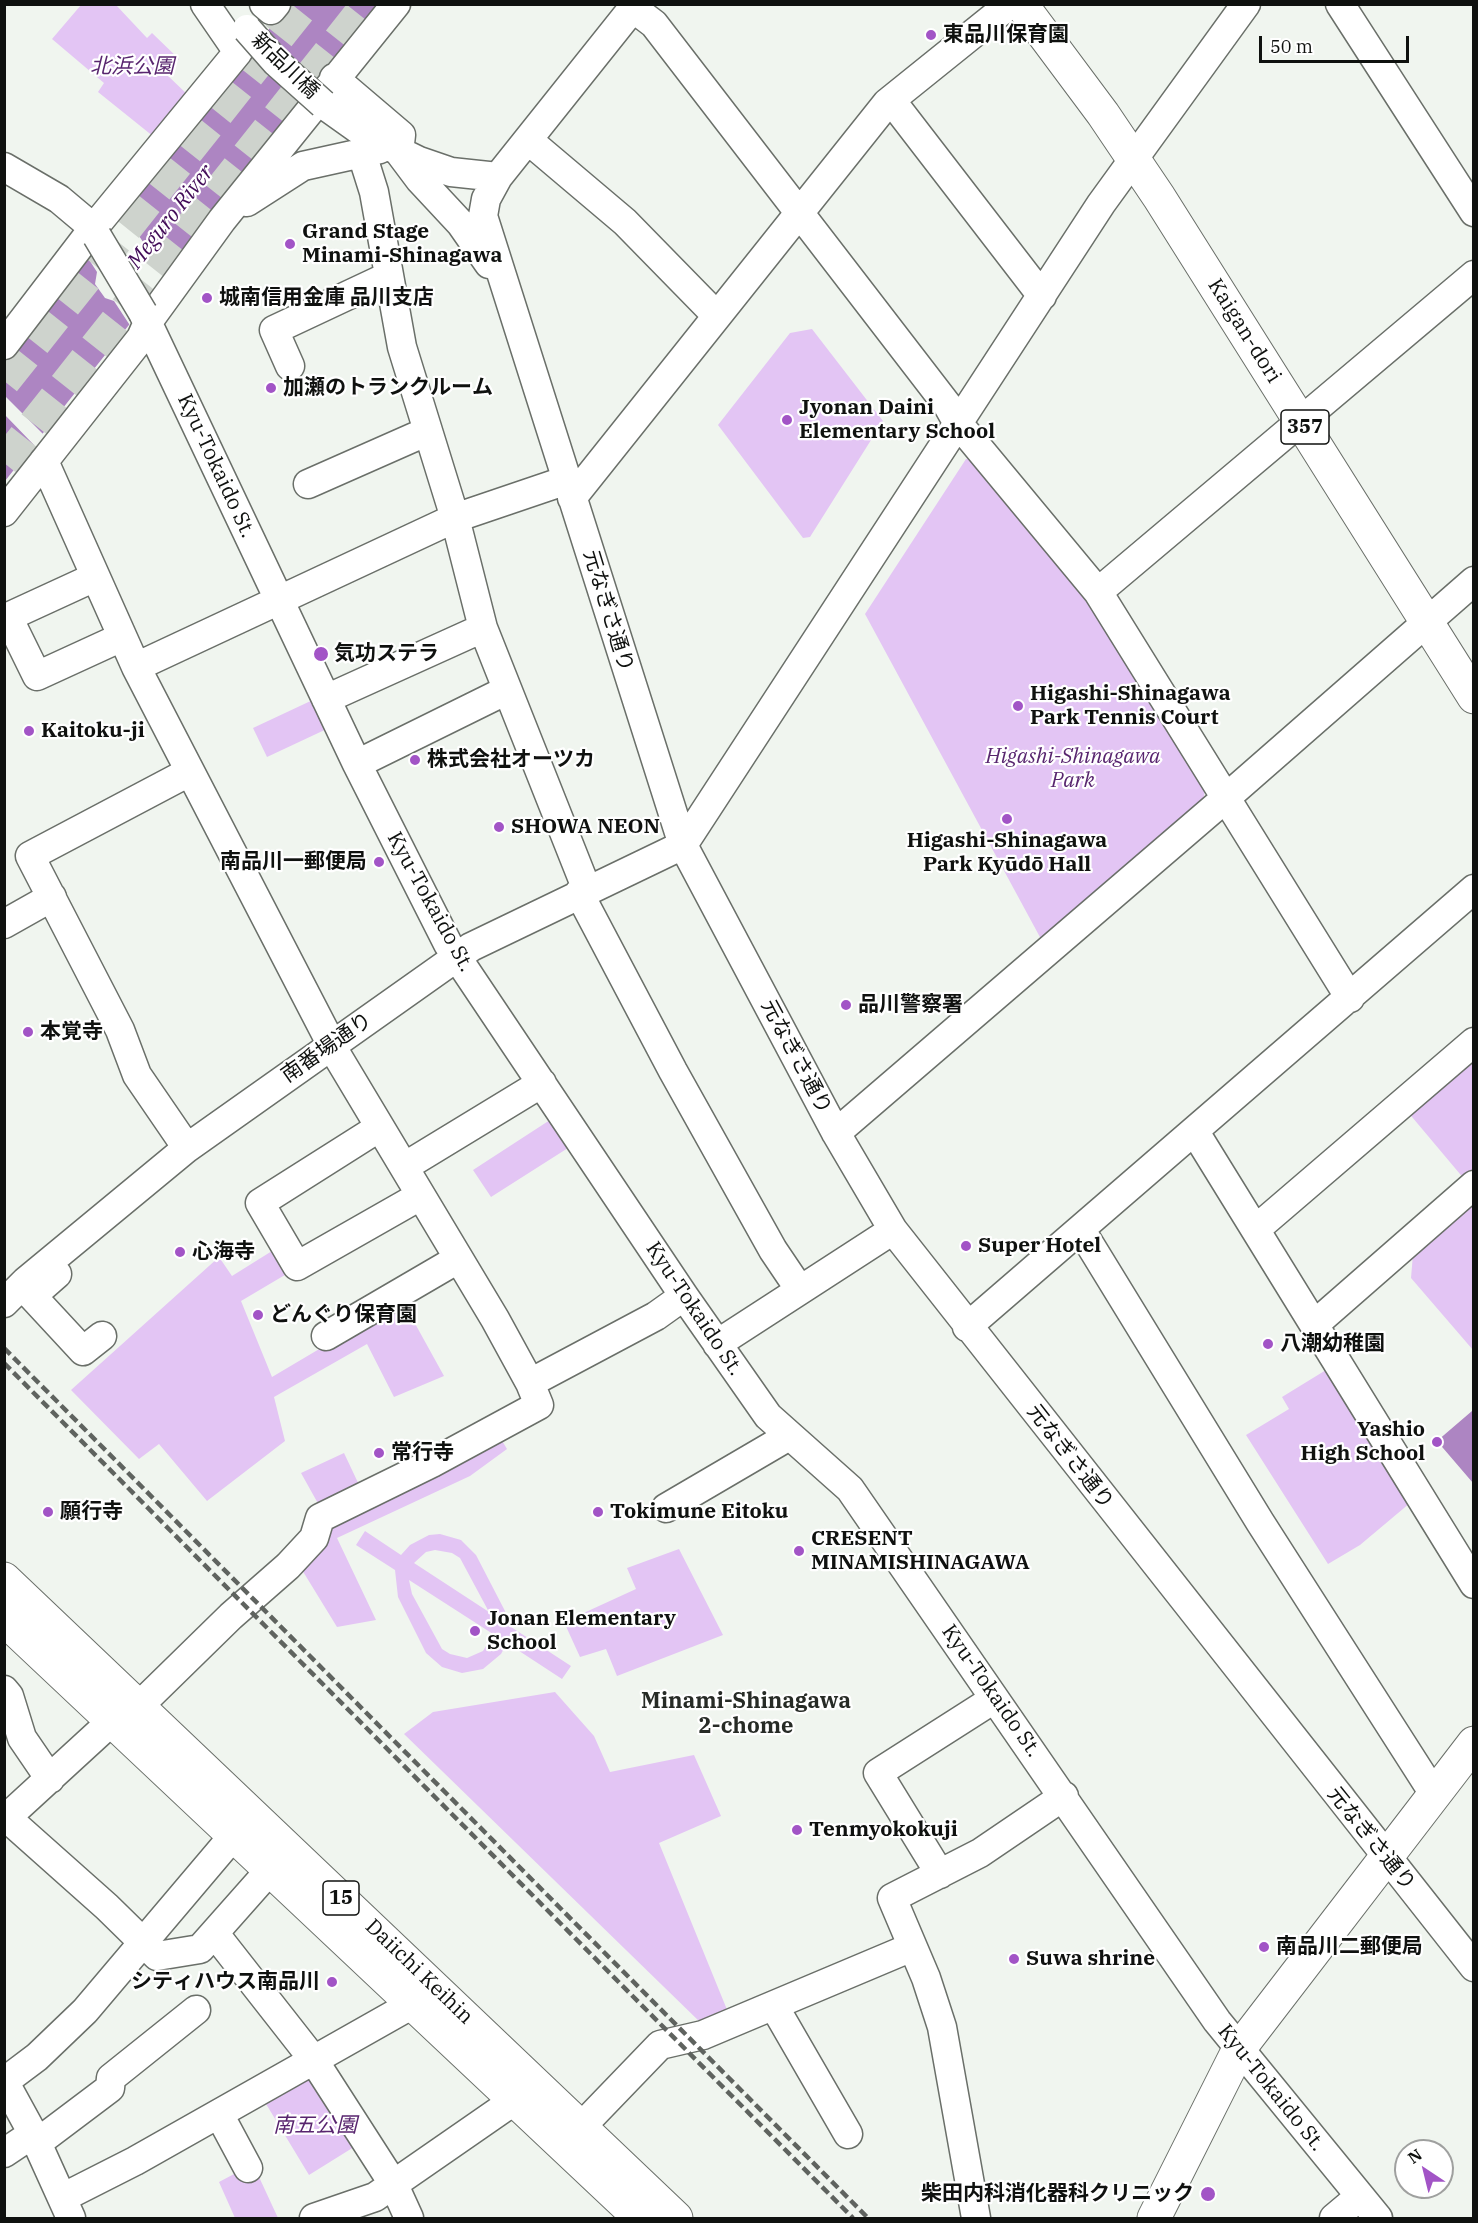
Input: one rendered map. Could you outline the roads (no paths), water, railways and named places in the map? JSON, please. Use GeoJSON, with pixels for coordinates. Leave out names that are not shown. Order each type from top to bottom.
{"type":"FeatureCollection","features":[{"type":"Feature","properties":{"kind":"main road","name":"Kaigan-dori"},"geometry":{"type":"LineString","coordinates":[[1021,4],[1134,159],[1302,422],[1473,697]]}},
{"type":"Feature","properties":{"kind":"main road","name":"Daiichi Keihin"},"geometry":{"type":"LineString","coordinates":[[4,1579],[140,1705],[676,2218]]}},
{"type":"Feature","properties":{"kind":"main road","name":"Daiichi Keihin"},"geometry":{"type":"LineString","coordinates":[[4,1619],[411,2005],[640,2218]]}},
{"type":"Feature","properties":{"kind":"main road"},"geometry":{"type":"LineString","coordinates":[[1154,2218],[1239,2049],[1473,1743]]}},
{"type":"Feature","properties":{"kind":"street"},"geometry":{"type":"LineString","coordinates":[[4,345],[238,52],[205,4]]}},
{"type":"Feature","properties":{"kind":"street","name":"新品川橋"},"geometry":{"type":"LineString","coordinates":[[227,4],[276,62],[323,104],[368,136],[383,151]]}},
{"type":"Feature","properties":{"kind":"street"},"geometry":{"type":"LineString","coordinates":[[264,4],[271,10],[276,4]]}},
{"type":"Feature","properties":{"kind":"street"},"geometry":{"type":"LineString","coordinates":[[4,512],[141,338],[146,317],[334,78],[396,4]]}},
{"type":"Feature","properties":{"kind":"street"},"geometry":{"type":"LineString","coordinates":[[136,667],[455,518],[570,489],[717,316],[891,100],[1010,4]]}},
{"type":"Feature","properties":{"kind":"street"},"geometry":{"type":"LineString","coordinates":[[683,845],[1101,204],[1246,4]]}},
{"type":"Feature","properties":{"kind":"street"},"geometry":{"type":"LineString","coordinates":[[1340,4],[1473,212]]}},
{"type":"Feature","properties":{"kind":"street"},"geometry":{"type":"LineString","coordinates":[[383,151],[483,216],[486,199],[498,177],[635,6],[654,24],[948,406],[957,422],[1098,592],[1350,998]]}},
{"type":"Feature","properties":{"kind":"street"},"geometry":{"type":"LineString","coordinates":[[334,78],[401,135],[383,151],[374,192],[402,347],[455,518],[483,628],[583,891],[678,1081],[774,1250],[800,1290]]}},
{"type":"Feature","properties":{"kind":"street"},"geometry":{"type":"LineString","coordinates":[[891,100],[1042,296]]}},
{"type":"Feature","properties":{"kind":"street"},"geometry":{"type":"LineString","coordinates":[[528,140],[625,222],[717,316]]}},
{"type":"Feature","properties":{"kind":"street"},"geometry":{"type":"LineString","coordinates":[[383,151],[467,233],[508,294]]}},
{"type":"Feature","properties":{"kind":"street"},"geometry":{"type":"LineString","coordinates":[[222,220],[303,166],[383,151],[451,172],[498,177]]}},
{"type":"Feature","properties":{"kind":"street"},"geometry":{"type":"LineString","coordinates":[[4,167],[59,199],[94,233]]}},
{"type":"Feature","properties":{"kind":"street","name":"元なぎさ通り"},"geometry":{"type":"LineString","coordinates":[[483,216],[683,845],[836,1133],[893,1230],[967,1327],[1473,1967]]}},
{"type":"Feature","properties":{"kind":"street","name":"Kyu-Tokaido St."},"geometry":{"type":"LineString","coordinates":[[94,233],[146,317],[278,601],[448,944],[684,1296],[768,1416],[850,1489],[1239,2049],[1378,2218]]}},
{"type":"Feature","properties":{"kind":"street"},"geometry":{"type":"LineString","coordinates":[[1098,592],[1302,422],[1473,275]]}},
{"type":"Feature","properties":{"kind":"street"},"geometry":{"type":"LineString","coordinates":[[290,366],[273,330],[389,276]]}},
{"type":"Feature","properties":{"kind":"street"},"geometry":{"type":"LineString","coordinates":[[308,484],[428,431]]}},
{"type":"Feature","properties":{"kind":"street"},"geometry":{"type":"LineString","coordinates":[[45,461],[136,667],[331,1045],[530,1383],[539,1405],[432,1463],[320,1518],[314,1538],[288,1566],[231,1616],[140,1705]]}},
{"type":"Feature","properties":{"kind":"street"},"geometry":{"type":"LineString","coordinates":[[95,577],[8,617],[37,676],[122,637]]}},
{"type":"Feature","properties":{"kind":"street"},"geometry":{"type":"LineString","coordinates":[[836,1133],[1227,797],[1473,581]]}},
{"type":"Feature","properties":{"kind":"street"},"geometry":{"type":"LineString","coordinates":[[326,699],[483,628]]}},
{"type":"Feature","properties":{"kind":"street"},"geometry":{"type":"LineString","coordinates":[[357,764],[507,690]]}},
{"type":"Feature","properties":{"kind":"street"},"geometry":{"type":"LineString","coordinates":[[187,1148],[137,1076],[120,1030],[30,856],[189,772]]}},
{"type":"Feature","properties":{"kind":"street","name":"南番場通り"},"geometry":{"type":"LineString","coordinates":[[4,1303],[51,1260],[187,1148],[458,957],[485,939],[683,845]]}},
{"type":"Feature","properties":{"kind":"street"},"geometry":{"type":"LineString","coordinates":[[967,1327],[1350,998],[1473,888]]}},
{"type":"Feature","properties":{"kind":"street"},"geometry":{"type":"LineString","coordinates":[[4,924],[52,897]]}},
{"type":"Feature","properties":{"kind":"street"},"geometry":{"type":"LineString","coordinates":[[1256,1229],[1473,1042]]}},
{"type":"Feature","properties":{"kind":"street"},"geometry":{"type":"LineString","coordinates":[[404,1167],[542,1083]]}},
{"type":"Feature","properties":{"kind":"street"},"geometry":{"type":"LineString","coordinates":[[380,1127],[260,1203],[265,1212],[297,1266],[420,1196]]}},
{"type":"Feature","properties":{"kind":"street"},"geometry":{"type":"LineString","coordinates":[[1195,1131],[1473,1584]]}},
{"type":"Feature","properties":{"kind":"street"},"geometry":{"type":"LineString","coordinates":[[1315,1324],[1473,1185]]}},
{"type":"Feature","properties":{"kind":"street"},"geometry":{"type":"LineString","coordinates":[[717,1344],[893,1230]]}},
{"type":"Feature","properties":{"kind":"street"},"geometry":{"type":"LineString","coordinates":[[1081,1230],[1260,1522],[1434,1794]]}},
{"type":"Feature","properties":{"kind":"street"},"geometry":{"type":"LineString","coordinates":[[326,1336],[458,1259]]}},
{"type":"Feature","properties":{"kind":"street"},"geometry":{"type":"LineString","coordinates":[[51,1260],[61,1270],[32,1296],[83,1351],[102,1336]]}},
{"type":"Feature","properties":{"kind":"street"},"geometry":{"type":"LineString","coordinates":[[530,1383],[656,1316],[684,1296]]}},
{"type":"Feature","properties":{"kind":"street"},"geometry":{"type":"LineString","coordinates":[[666,1508],[789,1436]]}},
{"type":"Feature","properties":{"kind":"street"},"geometry":{"type":"LineString","coordinates":[[4,1690],[9,1696],[22,1737],[50,1779]]}},
{"type":"Feature","properties":{"kind":"street"},"geometry":{"type":"LineString","coordinates":[[940,1874],[878,1773],[994,1699]]}},
{"type":"Feature","properties":{"kind":"street"},"geometry":{"type":"LineString","coordinates":[[112,1720],[6,1819],[157,1956],[200,1949],[270,1870]]}},
{"type":"Feature","properties":{"kind":"street"},"geometry":{"type":"LineString","coordinates":[[976,2218],[942,2027],[892,1898],[980,1853],[1064,1796]]}},
{"type":"Feature","properties":{"kind":"street"},"geometry":{"type":"LineString","coordinates":[[234,1835],[85,2011],[37,2057],[5,2081],[21,2146],[67,2208],[219,2114],[411,2005]]}},
{"type":"Feature","properties":{"kind":"street"},"geometry":{"type":"LineString","coordinates":[[215,1934],[313,2060],[394,2186],[409,2218]]}},
{"type":"Feature","properties":{"kind":"street"},"geometry":{"type":"LineString","coordinates":[[581,2127],[660,2045],[703,2035],[912,1947]]}},
{"type":"Feature","properties":{"kind":"street"},"geometry":{"type":"LineString","coordinates":[[774,2006],[848,2134]]}},
{"type":"Feature","properties":{"kind":"street"},"geometry":{"type":"LineString","coordinates":[[21,2146],[110,2088],[111,2078],[196,2010]]}},
{"type":"Feature","properties":{"kind":"street"},"geometry":{"type":"LineString","coordinates":[[314,2218],[375,2197],[394,2186],[514,2100]]}},
{"type":"Feature","properties":{"kind":"street"},"geometry":{"type":"LineString","coordinates":[[219,2114],[248,2168]]}},
{"type":"Feature","properties":{"kind":"street"},"geometry":{"type":"LineString","coordinates":[[1334,2218],[1359,2197]]}},
{"type":"Feature","properties":{"kind":"water","name":"Meguro River"},"geometry":{"type":"Polygon","coordinates":[[[288,5],[383,5],[5,481],[5,363],[288,5]]]}},
{"type":"Feature","properties":{"kind":"water"},"geometry":{"type":"Polygon","coordinates":[[[1472,1411],[1474,1413],[1473,1483],[1437,1441],[1472,1411]]]}},
{"type":"Feature","properties":{"kind":"tunnel"},"geometry":{"type":"LineString","coordinates":[[4,381],[304,4]]}},
{"type":"Feature","properties":{"kind":"tunnel"},"geometry":{"type":"LineString","coordinates":[[4,463],[368,4]]}},
{"type":"Feature","properties":{"kind":"railway"},"geometry":{"type":"LineString","coordinates":[[4,1348],[868,2218]]}},
{"type":"Feature","properties":{"kind":"railway"},"geometry":{"type":"LineString","coordinates":[[4,1363],[853,2218]]}},
{"type":"Feature","properties":{"kind":"place","name":"東品川保育園"},"geometry":{"type":"Point","coordinates":[931,35]}},
{"type":"Feature","properties":{"kind":"place","name":"Grand Stage Minami-Shinagawa"},"geometry":{"type":"Point","coordinates":[290,244]}},
{"type":"Feature","properties":{"kind":"place","name":"城南信用金庫 品川支店"},"geometry":{"type":"Point","coordinates":[207,298]}},
{"type":"Feature","properties":{"kind":"place","name":"加瀬のトランクルーム"},"geometry":{"type":"Point","coordinates":[271,388]}},
{"type":"Feature","properties":{"kind":"place","name":"Jyonan Daini Elementary School"},"geometry":{"type":"Point","coordinates":[787,420]}},
{"type":"Feature","properties":{"kind":"place","name":"気功ステラ"},"geometry":{"type":"Point","coordinates":[321,654]}},
{"type":"Feature","properties":{"kind":"place","name":"Higashi-Shinagawa Park Tennis Court"},"geometry":{"type":"Point","coordinates":[1018,706]}},
{"type":"Feature","properties":{"kind":"place","name":"Kaitoku-ji"},"geometry":{"type":"Point","coordinates":[29,731]}},
{"type":"Feature","properties":{"kind":"place","name":"株式会社オーツカ"},"geometry":{"type":"Point","coordinates":[415,760]}},
{"type":"Feature","properties":{"kind":"place","name":"Higashi-Shinagawa Park Kyūdō Hall"},"geometry":{"type":"Point","coordinates":[1007,819]}},
{"type":"Feature","properties":{"kind":"place","name":"SHOWA NEON"},"geometry":{"type":"Point","coordinates":[499,827]}},
{"type":"Feature","properties":{"kind":"place","name":"南品川一郵便局"},"geometry":{"type":"Point","coordinates":[379,862]}},
{"type":"Feature","properties":{"kind":"place","name":"品川警察署"},"geometry":{"type":"Point","coordinates":[846,1005]}},
{"type":"Feature","properties":{"kind":"place","name":"本覚寺"},"geometry":{"type":"Point","coordinates":[28,1032]}},
{"type":"Feature","properties":{"kind":"place","name":"Super Hotel"},"geometry":{"type":"Point","coordinates":[966,1246]}},
{"type":"Feature","properties":{"kind":"place","name":"心海寺"},"geometry":{"type":"Point","coordinates":[180,1252]}},
{"type":"Feature","properties":{"kind":"place","name":"どんぐり保育園"},"geometry":{"type":"Point","coordinates":[258,1315]}},
{"type":"Feature","properties":{"kind":"place","name":"八潮幼稚園"},"geometry":{"type":"Point","coordinates":[1268,1344]}},
{"type":"Feature","properties":{"kind":"place","name":"Yashio High School"},"geometry":{"type":"Point","coordinates":[1437,1442]}},
{"type":"Feature","properties":{"kind":"place","name":"常行寺"},"geometry":{"type":"Point","coordinates":[379,1453]}},
{"type":"Feature","properties":{"kind":"place","name":"願行寺"},"geometry":{"type":"Point","coordinates":[48,1512]}},
{"type":"Feature","properties":{"kind":"place","name":"Tokimune Eitoku"},"geometry":{"type":"Point","coordinates":[598,1512]}},
{"type":"Feature","properties":{"kind":"place","name":"CRESENT MINAMISHINAGAWA"},"geometry":{"type":"Point","coordinates":[799,1551]}},
{"type":"Feature","properties":{"kind":"place","name":"Jonan Elementary School"},"geometry":{"type":"Point","coordinates":[475,1631]}},
{"type":"Feature","properties":{"kind":"place","name":"Tenmyokokuji"},"geometry":{"type":"Point","coordinates":[797,1830]}},
{"type":"Feature","properties":{"kind":"place","name":"南品川二郵便局"},"geometry":{"type":"Point","coordinates":[1264,1947]}},
{"type":"Feature","properties":{"kind":"place","name":"Suwa shrine"},"geometry":{"type":"Point","coordinates":[1014,1959]}},
{"type":"Feature","properties":{"kind":"place","name":"シティハウス南品川"},"geometry":{"type":"Point","coordinates":[332,1982]}},
{"type":"Feature","properties":{"kind":"place","name":"柴田内科消化器科クリニック"},"geometry":{"type":"Point","coordinates":[1208,2194]}},
{"type":"Feature","properties":{"kind":"district","name":"Minami-Shinagawa 2-chome"},"geometry":{"type":"Point","coordinates":[746,1715]}},
{"type":"Feature","properties":{"kind":"park label","name":"北浜公園"},"geometry":{"type":"Point","coordinates":[132,67]}},
{"type":"Feature","properties":{"kind":"park label","name":"Higashi-Shinagawa Park"},"geometry":{"type":"Point","coordinates":[1073,769]}},
{"type":"Feature","properties":{"kind":"park label","name":"南五公園"},"geometry":{"type":"Point","coordinates":[315,2126]}}]}
